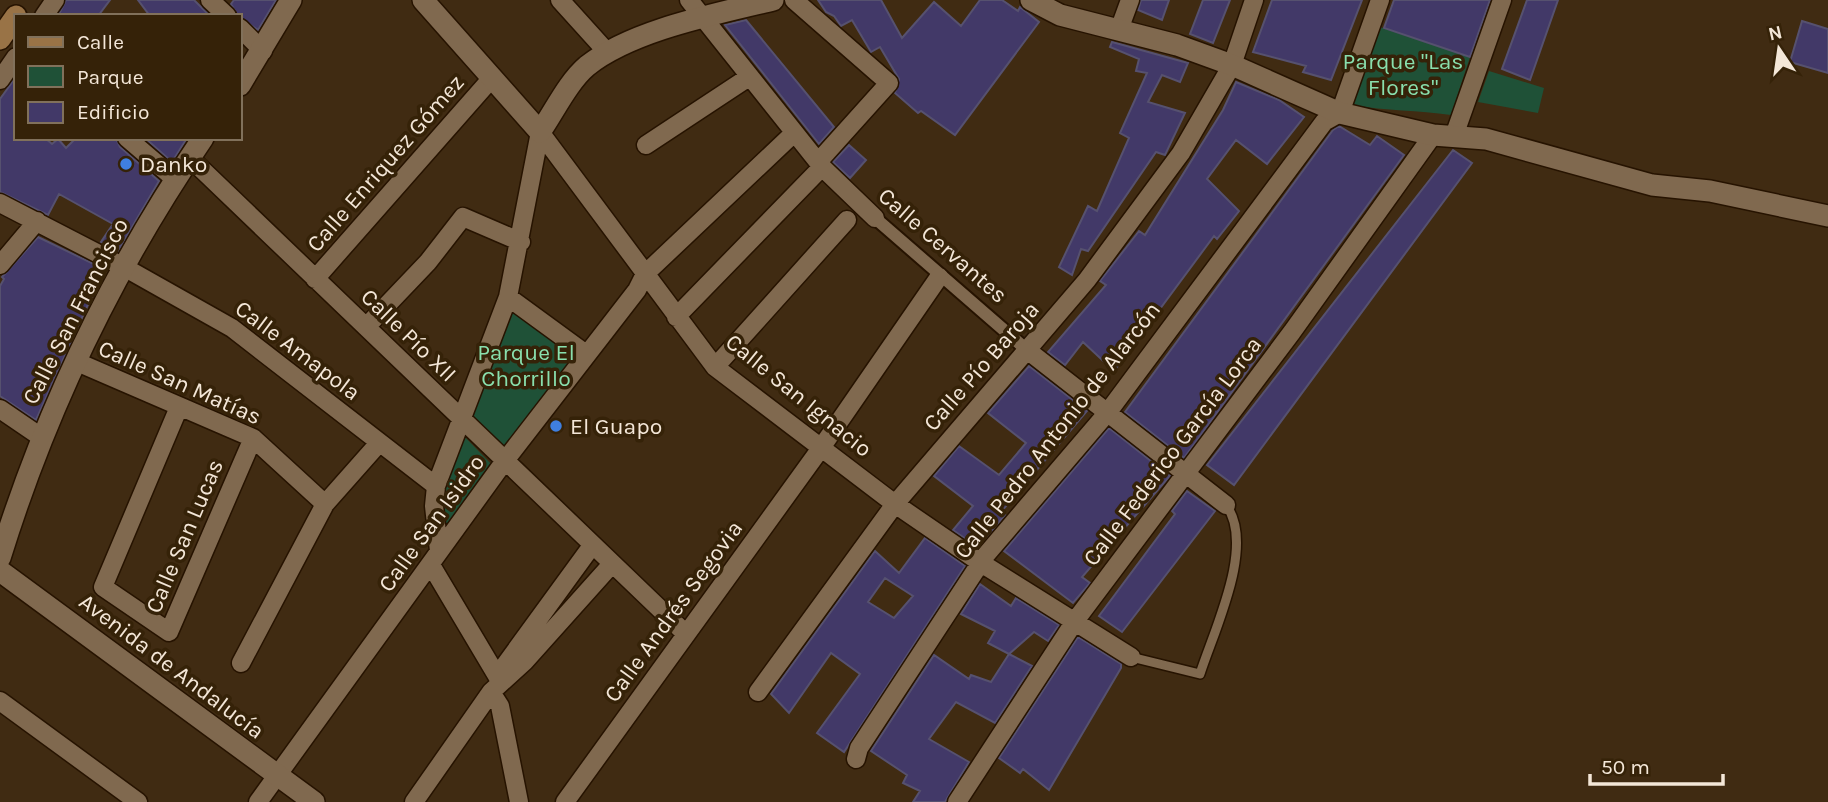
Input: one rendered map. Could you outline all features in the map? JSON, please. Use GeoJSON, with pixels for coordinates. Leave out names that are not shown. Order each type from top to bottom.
{"type":"FeatureCollection","features":[{"type":"Feature","properties":{"kind":"main road"},"geometry":{"type":"LineString","coordinates":[[0,39],[14,19]]}},
{"type":"Feature","properties":{"kind":"street"},"geometry":{"type":"LineString","coordinates":[[210,0],[225,14]]}},
{"type":"Feature","properties":{"kind":"street"},"geometry":{"type":"LineString","coordinates":[[242,82],[263,51],[291,0]]}},
{"type":"Feature","properties":{"kind":"street","name":"Calle San Ignacio"},"geometry":{"type":"LineString","coordinates":[[423,0],[540,132],[715,367],[895,504],[981,563],[1131,657]]}},
{"type":"Feature","properties":{"kind":"street"},"geometry":{"type":"LineString","coordinates":[[560,0],[607,52]]}},
{"type":"Feature","properties":{"kind":"street","name":"Calle Cervantes"},"geometry":{"type":"LineString","coordinates":[[689,0],[820,165],[875,218],[939,277],[1027,350],[1226,505]]}},
{"type":"Feature","properties":{"kind":"street"},"geometry":{"type":"LineString","coordinates":[[519,802],[497,683],[435,558],[435,506],[436,486],[508,297],[521,243],[540,132],[584,68],[607,52],[702,17],[772,0]]}},
{"type":"Feature","properties":{"kind":"street"},"geometry":{"type":"LineString","coordinates":[[676,317],[820,165],[889,83],[794,0]]}},
{"type":"Feature","properties":{"kind":"street"},"geometry":{"type":"LineString","coordinates":[[1031,0],[1060,15],[1177,45],[1232,65],[1340,113],[1523,148],[1652,186],[1710,191],[1828,216]]}},
{"type":"Feature","properties":{"kind":"street"},"geometry":{"type":"LineString","coordinates":[[1119,30],[1130,0]]}},
{"type":"Feature","properties":{"kind":"street","name":"Calle Pío Baroja"},"geometry":{"type":"LineString","coordinates":[[758,692],[895,504],[1087,280],[1181,153],[1232,65],[1254,0]]}},
{"type":"Feature","properties":{"kind":"street"},"geometry":{"type":"LineString","coordinates":[[1340,113],[1380,0]]}},
{"type":"Feature","properties":{"kind":"street","name":"Calle Federico García Lorca"},"geometry":{"type":"LineString","coordinates":[[957,802],[1075,621],[1444,135],[1502,0]]}},
{"type":"Feature","properties":{"kind":"street"},"geometry":{"type":"LineString","coordinates":[[242,31],[263,51]]}},
{"type":"Feature","properties":{"kind":"street"},"geometry":{"type":"LineString","coordinates":[[0,80],[14,60]]}},
{"type":"Feature","properties":{"kind":"street"},"geometry":{"type":"LineString","coordinates":[[646,145],[749,77]]}},
{"type":"Feature","properties":{"kind":"street","name":"Calle Enriquez Gómez"},"geometry":{"type":"LineString","coordinates":[[315,279],[491,79]]}},
{"type":"Feature","properties":{"kind":"street","name":"Calle Pedro Antonio de Alarcón"},"geometry":{"type":"LineString","coordinates":[[856,759],[859,748],[981,563],[1108,412],[1324,122],[1340,113]]}},
{"type":"Feature","properties":{"kind":"street","name":"Calle San Isidro"},"geometry":{"type":"LineString","coordinates":[[258,802],[504,462],[637,290],[645,274],[794,132]]}},
{"type":"Feature","properties":{"kind":"street"},"geometry":{"type":"LineString","coordinates":[[129,140],[176,180]]}},
{"type":"Feature","properties":{"kind":"street","name":"Calle San Francisco"},"geometry":{"type":"LineString","coordinates":[[0,558],[41,437],[122,266],[202,140]]}},
{"type":"Feature","properties":{"kind":"street","name":"Calle Pío XII"},"geometry":{"type":"LineString","coordinates":[[190,158],[591,547],[686,634]]}},
{"type":"Feature","properties":{"kind":"street","name":"Calle Amapola"},"geometry":{"type":"LineString","coordinates":[[0,203],[122,266],[232,328],[436,486]]}},
{"type":"Feature","properties":{"kind":"street"},"geometry":{"type":"LineString","coordinates":[[366,327],[428,262],[463,217],[521,243]]}},
{"type":"Feature","properties":{"kind":"street"},"geometry":{"type":"LineString","coordinates":[[715,367],[847,220]]}},
{"type":"Feature","properties":{"kind":"street"},"geometry":{"type":"LineString","coordinates":[[0,265],[37,221]]}},
{"type":"Feature","properties":{"kind":"street","name":"Calle Andrés Segovia"},"geometry":{"type":"LineString","coordinates":[[565,802],[821,448],[939,277]]}},
{"type":"Feature","properties":{"kind":"street"},"geometry":{"type":"LineString","coordinates":[[508,297],[586,354]]}},
{"type":"Feature","properties":{"kind":"street","name":"Calle San Matías"},"geometry":{"type":"LineString","coordinates":[[77,362],[253,438],[325,505]]}},
{"type":"Feature","properties":{"kind":"street","name":"Calle San Lucas"},"geometry":{"type":"LineString","coordinates":[[179,407],[103,587],[169,632],[253,438]]}},
{"type":"Feature","properties":{"kind":"street"},"geometry":{"type":"LineString","coordinates":[[0,409],[41,437]]}},
{"type":"Feature","properties":{"kind":"street"},"geometry":{"type":"LineString","coordinates":[[241,663],[325,505],[379,443]]}},
{"type":"Feature","properties":{"kind":"street"},"geometry":{"type":"LineString","coordinates":[[414,802],[591,547]]}},
{"type":"Feature","properties":{"kind":"street"},"geometry":{"type":"LineString","coordinates":[[497,683],[525,661],[611,565]]}},
{"type":"Feature","properties":{"kind":"street","name":"Avenida de Andalucía"},"geometry":{"type":"LineString","coordinates":[[0,571],[314,802]]}},
{"type":"Feature","properties":{"kind":"street"},"geometry":{"type":"LineString","coordinates":[[0,701],[138,802]]}},
{"type":"Feature","properties":{"kind":"lane"},"geometry":{"type":"LineString","coordinates":[[1131,657],[1200,674],[1236,565],[1234,517],[1226,505]]}},
{"type":"Feature","properties":{"kind":"green space","name":"Parque \"Las Flores\""},"geometry":{"type":"Polygon","coordinates":[[[1380,27],[1470,57],[1451,115],[1353,105],[1380,27]]]}},
{"type":"Feature","properties":{"kind":"green space"},"geometry":{"type":"Polygon","coordinates":[[[1489,71],[1544,88],[1538,113],[1478,102],[1489,71]]]}},
{"type":"Feature","properties":{"kind":"green space","name":"Parque El Chorrillo"},"geometry":{"type":"Polygon","coordinates":[[[512,309],[576,355],[503,451],[469,417],[512,309]]]}},
{"type":"Feature","properties":{"kind":"green space","name":"Parque El Chorrillo"},"geometry":{"type":"Polygon","coordinates":[[[463,435],[493,466],[448,526],[442,524],[443,485],[463,435]]]}},
{"type":"Feature","properties":{"kind":"building"},"geometry":{"type":"Polygon","coordinates":[[[66,0],[110,0],[100,14],[59,14],[66,0]]]}},
{"type":"Feature","properties":{"kind":"building"},"geometry":{"type":"Polygon","coordinates":[[[138,0],[194,0],[208,14],[148,14],[138,0]]]}},
{"type":"Feature","properties":{"kind":"building"},"geometry":{"type":"Polygon","coordinates":[[[234,0],[276,0],[258,30],[242,19],[242,14],[237,14],[231,4],[234,0]]]}},
{"type":"Feature","properties":{"kind":"building"},"geometry":{"type":"Polygon","coordinates":[[[818,0],[881,0],[902,38],[934,2],[961,26],[980,0],[1002,0],[1018,11],[1020,7],[1039,22],[955,135],[921,111],[918,113],[895,93],[899,79],[880,47],[871,52],[852,20],[841,26],[818,0]]]}},
{"type":"Feature","properties":{"kind":"building"},"geometry":{"type":"Polygon","coordinates":[[[1141,0],[1169,0],[1162,20],[1138,10],[1141,0]]]}},
{"type":"Feature","properties":{"kind":"building"},"geometry":{"type":"Polygon","coordinates":[[[1203,0],[1230,0],[1213,43],[1190,34],[1203,0]]]}},
{"type":"Feature","properties":{"kind":"building"},"geometry":{"type":"Polygon","coordinates":[[[1272,0],[1362,0],[1331,80],[1303,72],[1306,66],[1253,52],[1272,0]]]}},
{"type":"Feature","properties":{"kind":"building"},"geometry":{"type":"Polygon","coordinates":[[[1394,0],[1490,0],[1470,57],[1384,28],[1394,0]]]}},
{"type":"Feature","properties":{"kind":"building"},"geometry":{"type":"Polygon","coordinates":[[[1527,0],[1558,0],[1530,80],[1502,69],[1527,0]]]}},
{"type":"Feature","properties":{"kind":"building"},"geometry":{"type":"Polygon","coordinates":[[[746,20],[834,127],[819,144],[725,25],[746,20]]]}},
{"type":"Feature","properties":{"kind":"building"},"geometry":{"type":"Polygon","coordinates":[[[1802,21],[1828,29],[1828,73],[1790,62],[1802,21]]]}},
{"type":"Feature","properties":{"kind":"building"},"geometry":{"type":"Polygon","coordinates":[[[1112,42],[1188,63],[1180,82],[1162,75],[1148,102],[1185,113],[1165,155],[1156,152],[1088,251],[1081,249],[1072,275],[1059,267],[1088,206],[1097,211],[1129,138],[1120,133],[1147,73],[1136,71],[1139,59],[1110,47],[1112,42]]]}},
{"type":"Feature","properties":{"kind":"building"},"geometry":{"type":"Polygon","coordinates":[[[14,80],[14,140],[47,140],[52,144],[59,140],[66,148],[74,140],[117,140],[120,147],[159,181],[118,251],[101,242],[113,224],[59,194],[48,215],[0,192],[0,99],[14,80]]]}},
{"type":"Feature","properties":{"kind":"building"},"geometry":{"type":"Polygon","coordinates":[[[1236,82],[1279,100],[1304,117],[1267,164],[1236,140],[1207,179],[1239,211],[1217,239],[1214,236],[1114,371],[1083,342],[1065,365],[1048,352],[1106,285],[1100,281],[1139,231],[1145,235],[1223,110],[1236,82]]]}},
{"type":"Feature","properties":{"kind":"building"},"geometry":{"type":"Polygon","coordinates":[[[1339,126],[1370,145],[1377,136],[1404,155],[1184,458],[1125,412],[1333,130],[1339,126]]]}},
{"type":"Feature","properties":{"kind":"building"},"geometry":{"type":"Polygon","coordinates":[[[147,140],[186,140],[172,162],[147,140]]]}},
{"type":"Feature","properties":{"kind":"building"},"geometry":{"type":"Polygon","coordinates":[[[849,145],[866,160],[850,178],[833,162],[849,145]]]}},
{"type":"Feature","properties":{"kind":"building"},"geometry":{"type":"Polygon","coordinates":[[[1453,150],[1472,163],[1234,485],[1207,465],[1453,150]]]}},
{"type":"Feature","properties":{"kind":"building"},"geometry":{"type":"Polygon","coordinates":[[[38,237],[104,269],[36,420],[0,396],[0,286],[4,279],[2,277],[38,237]]]}},
{"type":"Feature","properties":{"kind":"building"},"geometry":{"type":"Polygon","coordinates":[[[1029,366],[1087,411],[1001,512],[1005,515],[986,538],[981,534],[973,544],[953,530],[973,506],[934,476],[959,446],[999,475],[1026,443],[988,413],[1029,366]]]}},
{"type":"Feature","properties":{"kind":"building"},"geometry":{"type":"Polygon","coordinates":[[[1109,428],[1170,476],[1082,577],[1090,583],[1073,603],[1004,551],[1109,428]]]}},
{"type":"Feature","properties":{"kind":"building"},"geometry":{"type":"Polygon","coordinates":[[[1187,491],[1215,511],[1122,632],[1099,616],[1175,514],[1172,511],[1187,491]]]}},
{"type":"Feature","properties":{"kind":"building"},"geometry":{"type":"Polygon","coordinates":[[[925,538],[965,566],[844,752],[817,733],[860,674],[831,653],[789,713],[771,694],[875,551],[899,573],[925,538]],[[885,578],[868,602],[894,618],[913,596],[885,578]]]}},
{"type":"Feature","properties":{"kind":"building"},"geometry":{"type":"Polygon","coordinates":[[[980,584],[1011,606],[1016,598],[1059,625],[1048,641],[1034,632],[1009,654],[988,643],[995,631],[961,614],[980,584]]]}},
{"type":"Feature","properties":{"kind":"building"},"geometry":{"type":"Polygon","coordinates":[[[1078,637],[1121,664],[1121,668],[1049,790],[1023,769],[1020,773],[999,758],[1078,637]]]}},
{"type":"Feature","properties":{"kind":"building"},"geometry":{"type":"Polygon","coordinates":[[[1009,654],[1032,666],[995,723],[956,702],[929,739],[969,762],[945,802],[913,802],[920,791],[903,783],[907,775],[871,751],[934,655],[969,679],[971,675],[991,682],[1009,654]]]}},
{"type":"Feature","properties":{"kind":"place","name":"Danko"},"geometry":{"type":"Point","coordinates":[126,164]}},
{"type":"Feature","properties":{"kind":"place","name":"El Guapo"},"geometry":{"type":"Point","coordinates":[556,426]}}]}
